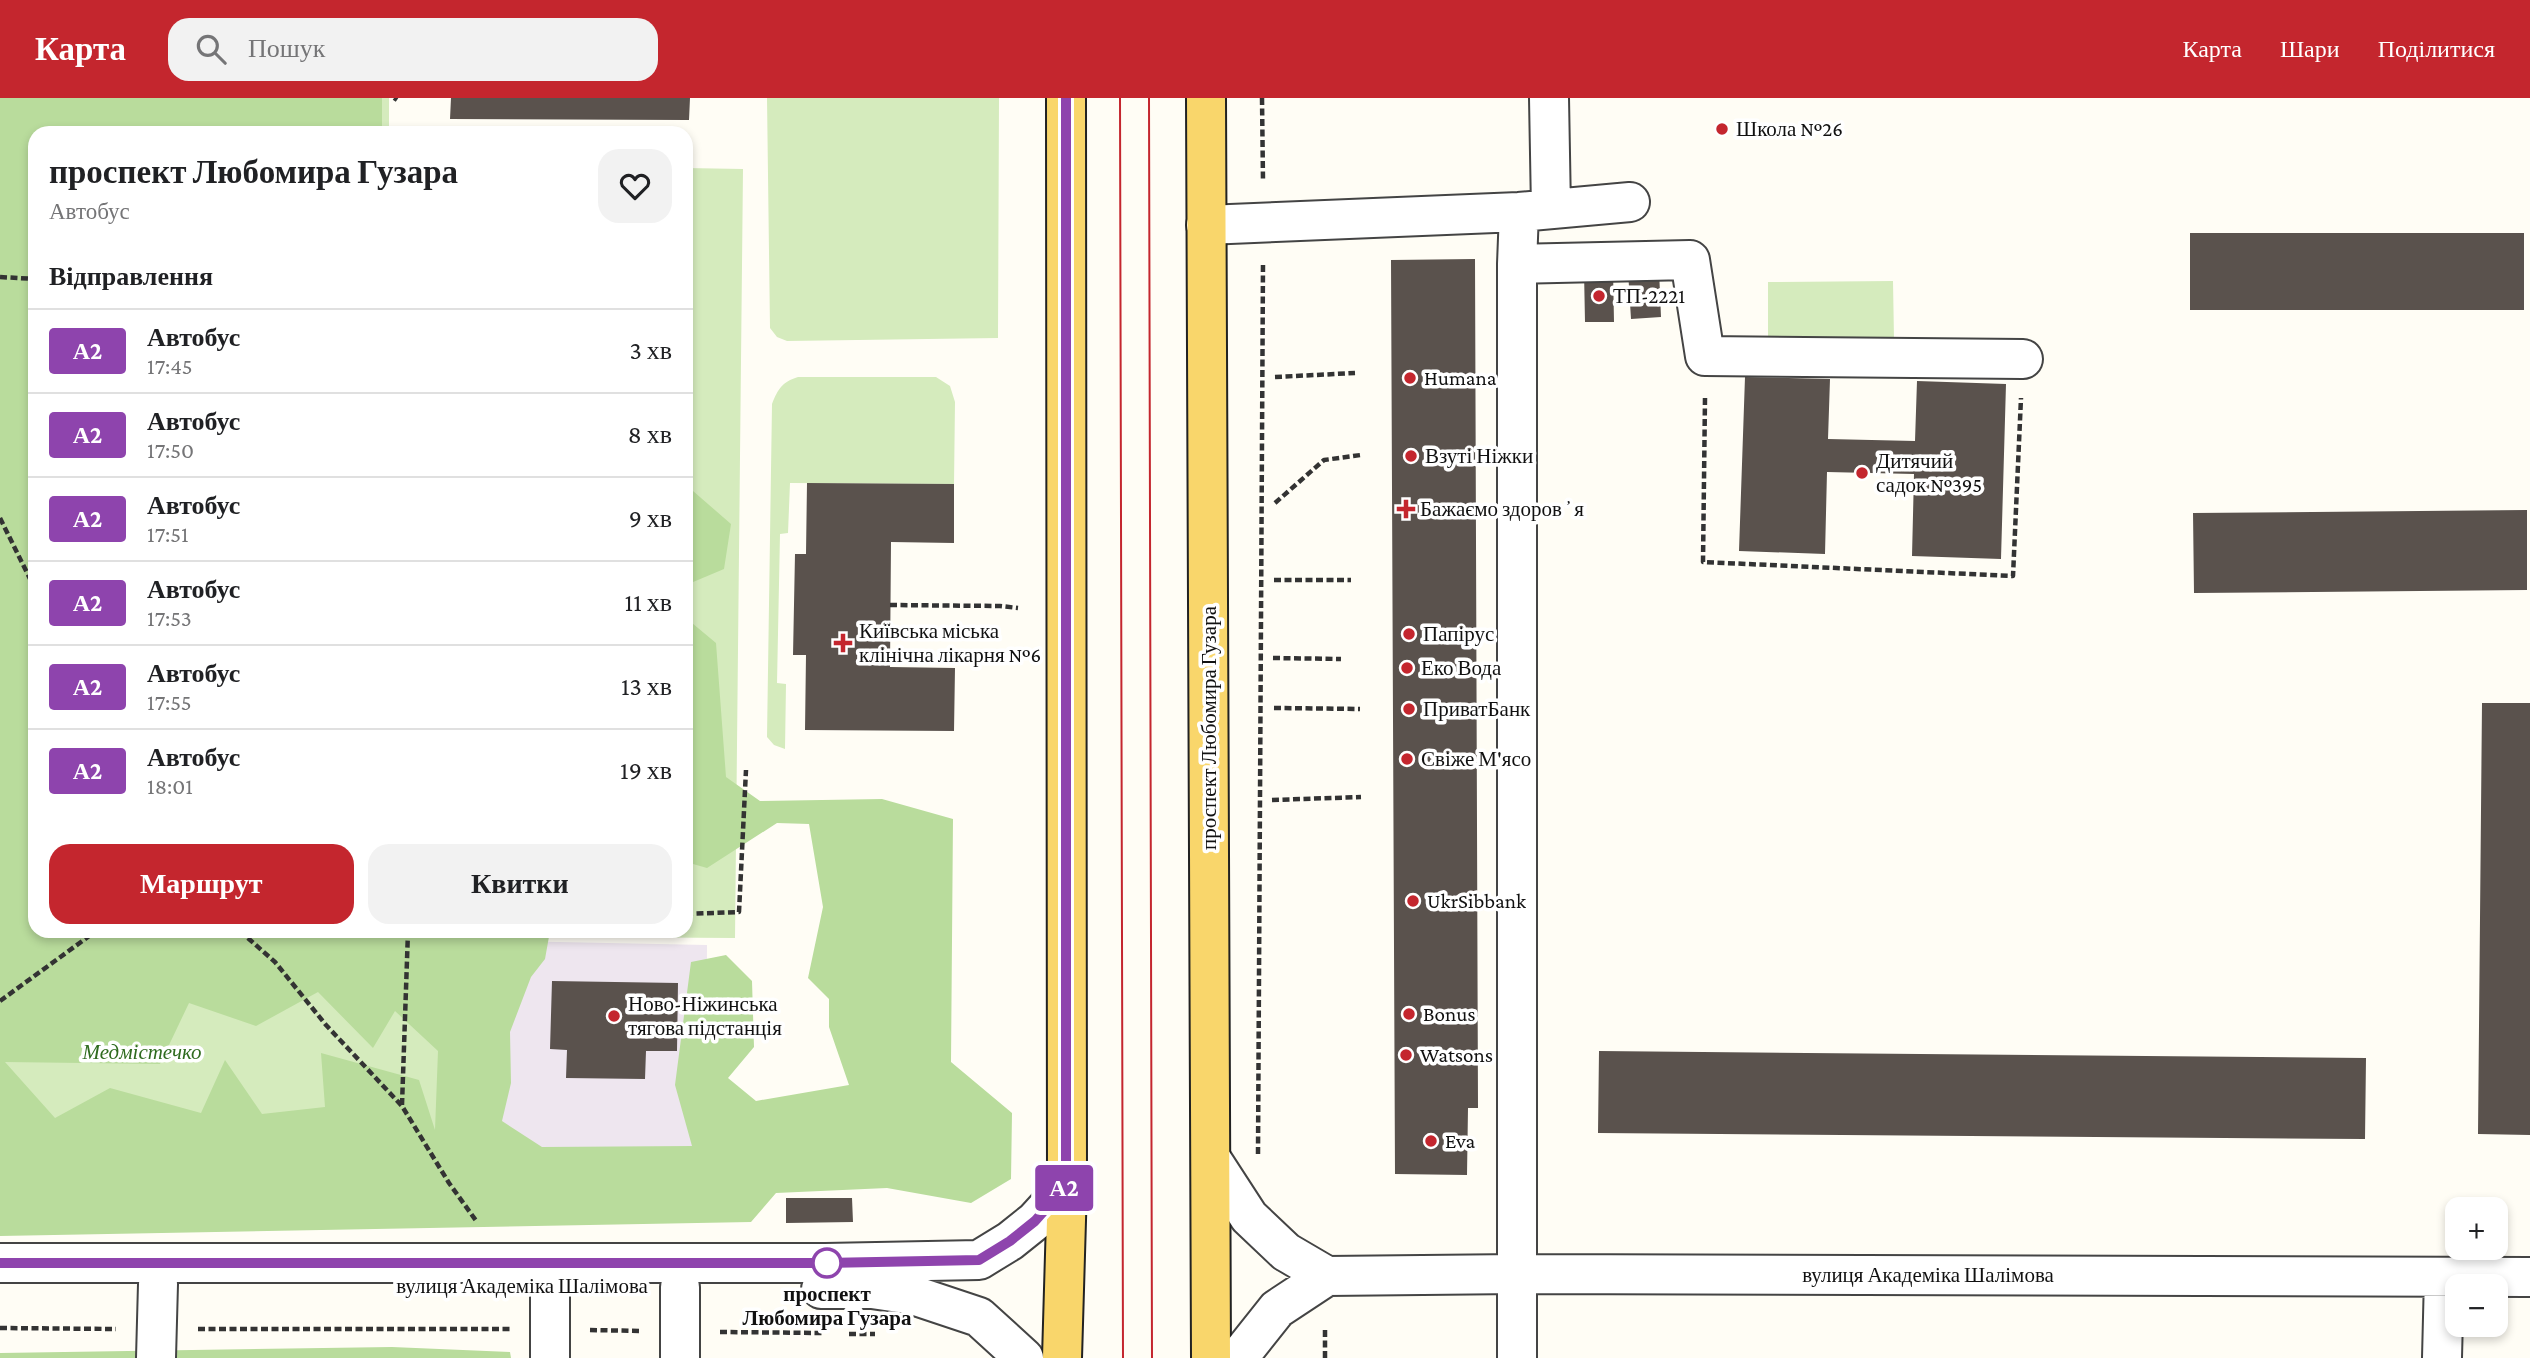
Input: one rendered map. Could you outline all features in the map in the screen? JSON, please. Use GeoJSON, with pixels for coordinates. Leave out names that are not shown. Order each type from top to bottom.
{"type":"FeatureCollection","features":[{"type":"Feature","properties":{"kind":"main road"},"geometry":{"type":"LineString","coordinates":[[1062,1358],[1066,1186],[1066,98]]}},
{"type":"Feature","properties":{"kind":"main road","name":"проспект Любомира Гузара"},"geometry":{"type":"LineString","coordinates":[[1206,98],[1211,1358]]}},
{"type":"Feature","properties":{"kind":"street"},"geometry":{"type":"LineString","coordinates":[[1517,1358],[1517,264],[1535,210],[1549,98]]}},
{"type":"Feature","properties":{"kind":"street"},"geometry":{"type":"LineString","coordinates":[[1206,225],[1535,210],[1630,202]]}},
{"type":"Feature","properties":{"kind":"street"},"geometry":{"type":"LineString","coordinates":[[1517,264],[1690,260],[1705,356],[2023,359]]}},
{"type":"Feature","properties":{"kind":"street"},"geometry":{"type":"LineString","coordinates":[[1212,1160],[1249,1217],[1286,1252],[1326,1276],[1277,1309],[1238,1358]]}},
{"type":"Feature","properties":{"kind":"street","name":"вулиця Академіка Шалімова"},"geometry":{"type":"LineString","coordinates":[[0,1263],[825,1263],[979,1260],[1010,1241],[1035,1221],[1066,1186]]}},
{"type":"Feature","properties":{"kind":"street","name":"вулиця Академіка Шалімова"},"geometry":{"type":"LineString","coordinates":[[1326,1276],[1518,1274],[2530,1277]]}},
{"type":"Feature","properties":{"kind":"street"},"geometry":{"type":"LineString","coordinates":[[2442,1358],[2444,1277]]}},
{"type":"Feature","properties":{"kind":"street","name":"вулиця Академіка Шалімова"},"geometry":{"type":"LineString","coordinates":[[0,1283],[872,1289],[913,1295],[979,1317],[1024,1358]]}},
{"type":"Feature","properties":{"kind":"street"},"geometry":{"type":"LineString","coordinates":[[156,1343],[158,1284]]}},
{"type":"Feature","properties":{"kind":"street"},"geometry":{"type":"LineString","coordinates":[[550,1344],[551,1287]]}},
{"type":"Feature","properties":{"kind":"street"},"geometry":{"type":"LineString","coordinates":[[680,1287],[680,1345]]}},
{"type":"Feature","properties":{"kind":"path"},"geometry":{"type":"LineString","coordinates":[[1258,1156],[1264,224],[1262,98]]}},
{"type":"Feature","properties":{"kind":"path"},"geometry":{"type":"LineString","coordinates":[[0,277],[28,279]]}},
{"type":"Feature","properties":{"kind":"path"},"geometry":{"type":"LineString","coordinates":[[1705,356],[1703,562],[2013,576],[2023,359]]}},
{"type":"Feature","properties":{"kind":"path"},"geometry":{"type":"LineString","coordinates":[[1275,377],[1355,373]]}},
{"type":"Feature","properties":{"kind":"path"},"geometry":{"type":"LineString","coordinates":[[1275,503],[1324,460],[1361,455]]}},
{"type":"Feature","properties":{"kind":"path"},"geometry":{"type":"LineString","coordinates":[[0,518],[28,575]]}},
{"type":"Feature","properties":{"kind":"path"},"geometry":{"type":"LineString","coordinates":[[1274,580],[1352,580]]}},
{"type":"Feature","properties":{"kind":"path"},"geometry":{"type":"LineString","coordinates":[[890,605],[1018,608]]}},
{"type":"Feature","properties":{"kind":"path"},"geometry":{"type":"LineString","coordinates":[[1273,658],[1341,659]]}},
{"type":"Feature","properties":{"kind":"path"},"geometry":{"type":"LineString","coordinates":[[1274,708],[1360,709]]}},
{"type":"Feature","properties":{"kind":"path"},"geometry":{"type":"LineString","coordinates":[[693,914],[739,912],[746,770]]}},
{"type":"Feature","properties":{"kind":"path"},"geometry":{"type":"LineString","coordinates":[[1272,800],[1361,797]]}},
{"type":"Feature","properties":{"kind":"path"},"geometry":{"type":"LineString","coordinates":[[0,1001],[86,938]]}},
{"type":"Feature","properties":{"kind":"path"},"geometry":{"type":"LineString","coordinates":[[248,938],[275,962],[326,1025],[402,1106],[449,1183],[478,1223]]}},
{"type":"Feature","properties":{"kind":"path"},"geometry":{"type":"LineString","coordinates":[[402,1106],[408,938]]}},
{"type":"Feature","properties":{"kind":"path"},"geometry":{"type":"LineString","coordinates":[[1325,1358],[1326,1276]]}},
{"type":"Feature","properties":{"kind":"path"},"geometry":{"type":"LineString","coordinates":[[0,1328],[156,1343],[680,1345],[832,1333]]}},
{"type":"Feature","properties":{"kind":"path"},"geometry":{"type":"LineString","coordinates":[[845,1334],[887,1334]]}},
{"type":"Feature","properties":{"kind":"shaded area"},"geometry":{"type":"Polygon","coordinates":[[[459,940],[707,945],[706,1178],[460,1183],[459,940]]]}},
{"type":"Feature","properties":{"kind":"green space","name":"Медмістечко"},"geometry":{"type":"Polygon","coordinates":[[[0,98],[389,98],[389,126],[28,126],[28,938],[454,938],[449,1166],[0,1176],[0,98]]]}},
{"type":"Feature","properties":{"kind":"green space"},"geometry":{"type":"Polygon","coordinates":[[[0,98],[382,98],[382,126],[28,126],[28,938],[549,938],[545,959],[531,977],[510,1032],[511,1083],[502,1121],[542,1147],[692,1146],[675,1085],[691,962],[726,955],[752,981],[754,1047],[728,1078],[756,1101],[849,1085],[829,1027],[829,999],[808,978],[823,907],[809,824],[777,823],[707,868],[693,864],[693,624],[716,643],[726,777],[760,801],[882,799],[953,819],[951,1062],[1012,1113],[1011,1179],[971,1203],[887,1188],[776,1193],[751,1222],[0,1236],[0,98]],[[318,992],[256,1026],[189,1003],[160,1064],[5,1062],[55,1118],[110,1088],[201,1113],[225,1060],[262,1114],[325,1107],[321,1053],[419,1080],[435,1130],[438,1051],[395,1011],[373,1048],[318,992]]]}},
{"type":"Feature","properties":{"kind":"green space"},"geometry":{"type":"Polygon","coordinates":[[[767,98],[999,98],[998,338],[787,341],[777,337],[770,328],[767,98]]]}},
{"type":"Feature","properties":{"kind":"green space","name":"Медмістечко"},"geometry":{"type":"Polygon","coordinates":[[[693,168],[743,169],[735,938],[693,938],[693,168]]]}},
{"type":"Feature","properties":{"kind":"green space"},"geometry":{"type":"Polygon","coordinates":[[[1893,281],[1894,339],[1768,339],[1768,282],[1893,281]]]}},
{"type":"Feature","properties":{"kind":"green space"},"geometry":{"type":"Polygon","coordinates":[[[798,377],[936,377],[950,386],[955,402],[954,484],[790,483],[788,533],[780,534],[777,683],[786,684],[785,749],[774,745],[767,737],[772,404],[781,387],[798,377]]]}},
{"type":"Feature","properties":{"kind":"green space"},"geometry":{"type":"Polygon","coordinates":[[[693,491],[731,524],[724,569],[693,582],[693,491]]]}},
{"type":"Feature","properties":{"kind":"green space"},"geometry":{"type":"Polygon","coordinates":[[[392,1347],[510,1352],[511,1358],[0,1358],[0,1353],[392,1347]]]}},
{"type":"Feature","properties":{"kind":"building"},"geometry":{"type":"Polygon","coordinates":[[[451,98],[690,98],[689,120],[450,119],[451,98]]]}},
{"type":"Feature","properties":{"kind":"building"},"geometry":{"type":"Polygon","coordinates":[[[2190,233],[2524,233],[2524,310],[2190,310],[2190,233]]]}},
{"type":"Feature","properties":{"kind":"building"},"geometry":{"type":"Polygon","coordinates":[[[1475,259],[1478,1108],[1468,1108],[1467,1175],[1395,1174],[1391,260],[1475,259]]]}},
{"type":"Feature","properties":{"kind":"building","name":"ТП-2221"},"geometry":{"type":"Polygon","coordinates":[[[1613,270],[1614,322],[1585,322],[1584,271],[1613,270]]]}},
{"type":"Feature","properties":{"kind":"building"},"geometry":{"type":"Polygon","coordinates":[[[1659,270],[1661,317],[1631,319],[1628,271],[1659,270]]]}},
{"type":"Feature","properties":{"kind":"building"},"geometry":{"type":"Polygon","coordinates":[[[1745,377],[1830,379],[1828,439],[1915,441],[1917,381],[2006,384],[2001,559],[1912,556],[1914,474],[1827,472],[1825,554],[1739,551],[1745,377]]]}},
{"type":"Feature","properties":{"kind":"building"},"geometry":{"type":"Polygon","coordinates":[[[807,483],[954,484],[954,543],[891,542],[890,667],[955,668],[954,731],[805,730],[806,655],[793,655],[795,554],[806,554],[807,483]]]}},
{"type":"Feature","properties":{"kind":"building"},"geometry":{"type":"Polygon","coordinates":[[[2527,510],[2527,590],[2194,593],[2193,513],[2527,510]]]}},
{"type":"Feature","properties":{"kind":"building"},"geometry":{"type":"Polygon","coordinates":[[[2482,703],[2530,703],[2530,1135],[2478,1134],[2482,703]]]}},
{"type":"Feature","properties":{"kind":"building","name":"Ново-Ніжинська тягова підстанція"},"geometry":{"type":"Polygon","coordinates":[[[552,981],[678,983],[677,1051],[646,1051],[645,1079],[566,1078],[567,1050],[550,1049],[552,981]]]}},
{"type":"Feature","properties":{"kind":"building"},"geometry":{"type":"Polygon","coordinates":[[[1599,1051],[2366,1058],[2365,1139],[1598,1133],[1599,1051]]]}},
{"type":"Feature","properties":{"kind":"building"},"geometry":{"type":"Polygon","coordinates":[[[786,1198],[852,1198],[853,1222],[786,1223],[786,1198]]]}},
{"type":"Feature","properties":{"kind":"tram line"},"geometry":{"type":"LineString","coordinates":[[1120,98],[1123,1358]]}},
{"type":"Feature","properties":{"kind":"tram line"},"geometry":{"type":"LineString","coordinates":[[1149,98],[1152,1358]]}},
{"type":"Feature","properties":{"kind":"bus line","name":"А2"},"geometry":{"type":"LineString","coordinates":[[0,1263],[825,1263],[979,1260],[1010,1241],[1035,1221],[1066,1186],[1066,98]]}},
{"type":"Feature","properties":{"kind":"place","name":"Школа №26"},"geometry":{"type":"Point","coordinates":[1722,129]}},
{"type":"Feature","properties":{"kind":"place","name":"ТП-2221"},"geometry":{"type":"Point","coordinates":[1599,296]}},
{"type":"Feature","properties":{"kind":"place","name":"Humana"},"geometry":{"type":"Point","coordinates":[1410,378]}},
{"type":"Feature","properties":{"kind":"place","name":"Взуті Ніжки"},"geometry":{"type":"Point","coordinates":[1411,456]}},
{"type":"Feature","properties":{"kind":"place","name":"Дитячий садок №395"},"geometry":{"type":"Point","coordinates":[1862,473]}},
{"type":"Feature","properties":{"kind":"place","name":"Бажаємо здоровʼя"},"geometry":{"type":"Point","coordinates":[1406,509]}},
{"type":"Feature","properties":{"kind":"place","name":"Папірус"},"geometry":{"type":"Point","coordinates":[1409,634]}},
{"type":"Feature","properties":{"kind":"place","name":"Київська міська клінічна лікарня №6"},"geometry":{"type":"Point","coordinates":[843,643]}},
{"type":"Feature","properties":{"kind":"place","name":"Еко Вода"},"geometry":{"type":"Point","coordinates":[1407,668]}},
{"type":"Feature","properties":{"kind":"place","name":"ПриватБанк"},"geometry":{"type":"Point","coordinates":[1409,709]}},
{"type":"Feature","properties":{"kind":"place","name":"Свіже М'ясо"},"geometry":{"type":"Point","coordinates":[1407,759]}},
{"type":"Feature","properties":{"kind":"place","name":"UkrSibbank"},"geometry":{"type":"Point","coordinates":[1413,901]}},
{"type":"Feature","properties":{"kind":"place","name":"Bonus"},"geometry":{"type":"Point","coordinates":[1409,1014]}},
{"type":"Feature","properties":{"kind":"place","name":"Ново-Ніжинська тягова підстанція"},"geometry":{"type":"Point","coordinates":[614,1016]}},
{"type":"Feature","properties":{"kind":"place","name":"Watsons"},"geometry":{"type":"Point","coordinates":[1406,1055]}},
{"type":"Feature","properties":{"kind":"place","name":"Eva"},"geometry":{"type":"Point","coordinates":[1431,1141]}},
{"type":"Feature","properties":{"kind":"place","name":"проспект Любомира Гузара"},"geometry":{"type":"Point","coordinates":[827,1263]}}]}
